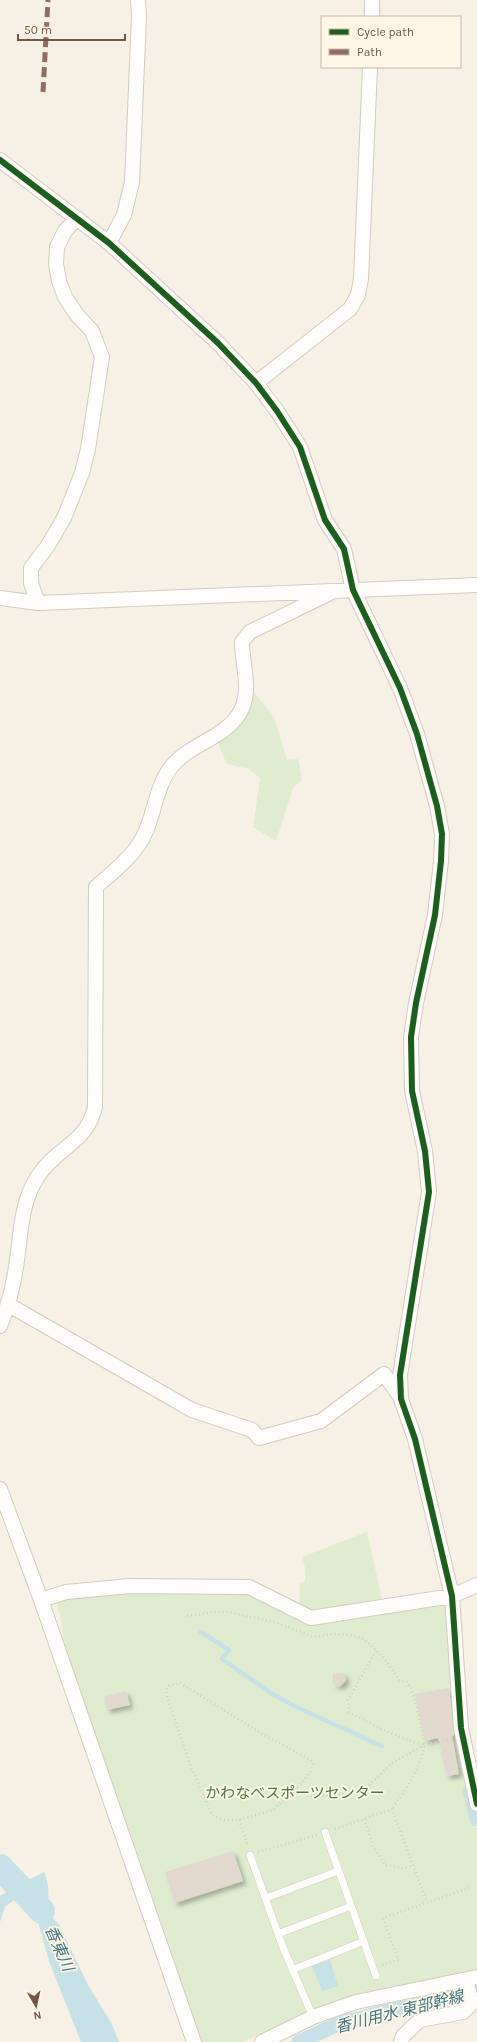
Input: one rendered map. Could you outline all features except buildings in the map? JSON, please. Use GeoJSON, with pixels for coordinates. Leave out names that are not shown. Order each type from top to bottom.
{"type":"FeatureCollection","features":[{"type":"Feature","properties":{"kind":"street"},"geometry":{"type":"LineString","coordinates":[[109,242],[124,215],[132,182],[139,17],[138,0]]}},
{"type":"Feature","properties":{"kind":"street"},"geometry":{"type":"LineString","coordinates":[[372,0],[372,16]]}},
{"type":"Feature","properties":{"kind":"street"},"geometry":{"type":"LineString","coordinates":[[256,383],[350,309],[358,295],[361,279],[370,68]]}},
{"type":"Feature","properties":{"kind":"street"},"geometry":{"type":"LineString","coordinates":[[0,160],[109,242],[218,343],[256,383],[277,411],[300,447],[325,520],[344,549],[353,590],[400,688],[417,734],[437,806],[442,834],[441,861],[435,915],[416,1003],[411,1038],[412,1091],[426,1151],[429,1192],[403,1350],[400,1374],[401,1399]]}},
{"type":"Feature","properties":{"kind":"street"},"geometry":{"type":"LineString","coordinates":[[38,603],[31,583],[31,568],[47,547],[64,518],[82,474],[88,449],[102,357],[92,331],[65,297],[59,281],[56,264],[57,247],[65,231],[77,218]]}},
{"type":"Feature","properties":{"kind":"street"},"geometry":{"type":"LineString","coordinates":[[0,598],[38,603],[477,584]]}},
{"type":"Feature","properties":{"kind":"street"},"geometry":{"type":"LineString","coordinates":[[0,1326],[8,1305],[16,1268],[25,1201],[37,1176],[47,1164],[83,1133],[92,1121],[95,1107],[96,887],[127,860],[138,846],[146,830],[164,778],[171,767],[182,754],[227,727],[239,714],[247,689],[242,642],[250,632],[334,591]]}},
{"type":"Feature","properties":{"kind":"street"},"geometry":{"type":"LineString","coordinates":[[8,1305],[192,1410],[252,1430],[259,1438],[321,1421],[384,1374],[401,1399],[415,1439],[452,1596],[461,1728],[477,1804]]}},
{"type":"Feature","properties":{"kind":"street"},"geometry":{"type":"LineString","coordinates":[[0,1489],[41,1600],[194,2042]]}},
{"type":"Feature","properties":{"kind":"street"},"geometry":{"type":"LineString","coordinates":[[41,1600],[66,1592],[130,1586],[249,1587],[311,1618],[452,1596],[477,1585]]}},
{"type":"Feature","properties":{"kind":"street"},"geometry":{"type":"LineString","coordinates":[[262,2042],[313,2017],[356,2002],[472,1979],[472,2003],[463,2012],[420,2020],[403,2036],[401,2042]]}},
{"type":"Feature","properties":{"kind":"lane"},"geometry":{"type":"LineString","coordinates":[[325,1832],[376,1976]]}},
{"type":"Feature","properties":{"kind":"lane"},"geometry":{"type":"LineString","coordinates":[[250,1854],[278,1934],[313,2017]]}},
{"type":"Feature","properties":{"kind":"lane"},"geometry":{"type":"LineString","coordinates":[[266,1898],[338,1871]]}},
{"type":"Feature","properties":{"kind":"lane"},"geometry":{"type":"LineString","coordinates":[[278,1934],[351,1906]]}},
{"type":"Feature","properties":{"kind":"lane"},"geometry":{"type":"LineString","coordinates":[[292,1970],[364,1941]]}},
{"type":"Feature","properties":{"kind":"path"},"geometry":{"type":"LineString","coordinates":[[187,1616],[215,1612],[242,1614],[284,1625],[314,1637],[332,1634],[352,1635],[364,1640],[384,1658],[400,1681],[406,1681],[411,1688],[424,1745],[409,1783],[392,1809],[325,1832],[250,1854],[239,1820]]}},
{"type":"Feature","properties":{"kind":"path"},"geometry":{"type":"LineString","coordinates":[[376,1651],[348,1700],[349,1712],[363,1721],[395,1736],[424,1745]]}},
{"type":"Feature","properties":{"kind":"path"},"geometry":{"type":"LineString","coordinates":[[180,1684],[186,1686],[264,1735],[309,1759],[313,1763],[312,1768],[297,1788],[273,1810],[239,1820],[224,1820],[212,1815],[166,1696],[166,1690],[169,1686],[180,1684]]}},
{"type":"Feature","properties":{"kind":"path"},"geometry":{"type":"LineString","coordinates":[[297,1788],[311,1796],[342,1795],[355,1791],[368,1786],[392,1763],[424,1745],[452,1739]]}},
{"type":"Feature","properties":{"kind":"path"},"geometry":{"type":"LineString","coordinates":[[392,1809],[427,1902]]}},
{"type":"Feature","properties":{"kind":"path"},"geometry":{"type":"LineString","coordinates":[[364,1819],[373,1846],[385,1865],[402,1868],[414,1866]]}},
{"type":"Feature","properties":{"kind":"path"},"geometry":{"type":"LineString","coordinates":[[373,1968],[398,1960],[383,1918],[472,1887]]}},
{"type":"Feature","properties":{"kind":"green space"},"geometry":{"type":"Polygon","coordinates":[[[254,692],[274,717],[287,760],[298,759],[302,779],[293,788],[276,841],[253,827],[260,778],[249,769],[227,764],[220,749],[218,737],[246,709],[254,692]]]}},
{"type":"Feature","properties":{"kind":"green space"},"geometry":{"type":"Polygon","coordinates":[[[367,1532],[383,1603],[313,1615],[299,1609],[300,1583],[305,1581],[305,1568],[302,1557],[367,1532]]]}},
{"type":"Feature","properties":{"kind":"green space","name":"かわなべスポーツセンター"},"geometry":{"type":"Polygon","coordinates":[[[245,1590],[309,1623],[446,1601],[467,1787],[477,1833],[477,1970],[421,1984],[379,1990],[350,1998],[282,2024],[243,2042],[201,2042],[166,1935],[65,1652],[62,1625],[55,1595],[245,1590]]]}},
{"type":"Feature","properties":{"kind":"water"},"geometry":{"type":"Polygon","coordinates":[[[44,1872],[48,1892],[47,1913],[58,1923],[88,1985],[112,2024],[119,2042],[81,2042],[49,1961],[37,1918],[27,1902],[15,1899],[5,1907],[0,1922],[0,1896],[44,1872]]]}},
{"type":"Feature","properties":{"kind":"water"},"geometry":{"type":"Polygon","coordinates":[[[330,1960],[338,1986],[322,1991],[312,1966],[330,1960]]]}},
{"type":"Feature","properties":{"kind":"waterway"},"geometry":{"type":"LineString","coordinates":[[201,1632],[229,1650],[222,1659],[271,1693],[294,1706],[382,1746]]}},
{"type":"Feature","properties":{"kind":"waterway"},"geometry":{"type":"LineString","coordinates":[[470,1791],[477,1819]]}},
{"type":"Feature","properties":{"kind":"waterway","name":"香東川"},"geometry":{"type":"LineString","coordinates":[[0,1867],[42,1911]]}},
{"type":"Feature","properties":{"kind":"waterway","name":"香川用水 東部幹線"},"geometry":{"type":"LineString","coordinates":[[299,2042],[338,2024],[477,1992]]}},
{"type":"Feature","properties":{"kind":"marked path"},"geometry":{"type":"LineString","coordinates":[[43,92],[48,0]]}},
{"type":"Feature","properties":{"kind":"cycle path"},"geometry":{"type":"LineString","coordinates":[[0,160],[109,243],[218,343],[256,383],[277,411],[300,447],[325,520],[344,549],[353,590],[400,688],[417,734],[437,806],[442,834],[441,861],[435,915],[416,1003],[411,1037],[412,1091],[425,1151],[429,1192],[400,1375],[401,1399],[415,1439],[452,1596],[461,1728],[477,1804]]}}]}
